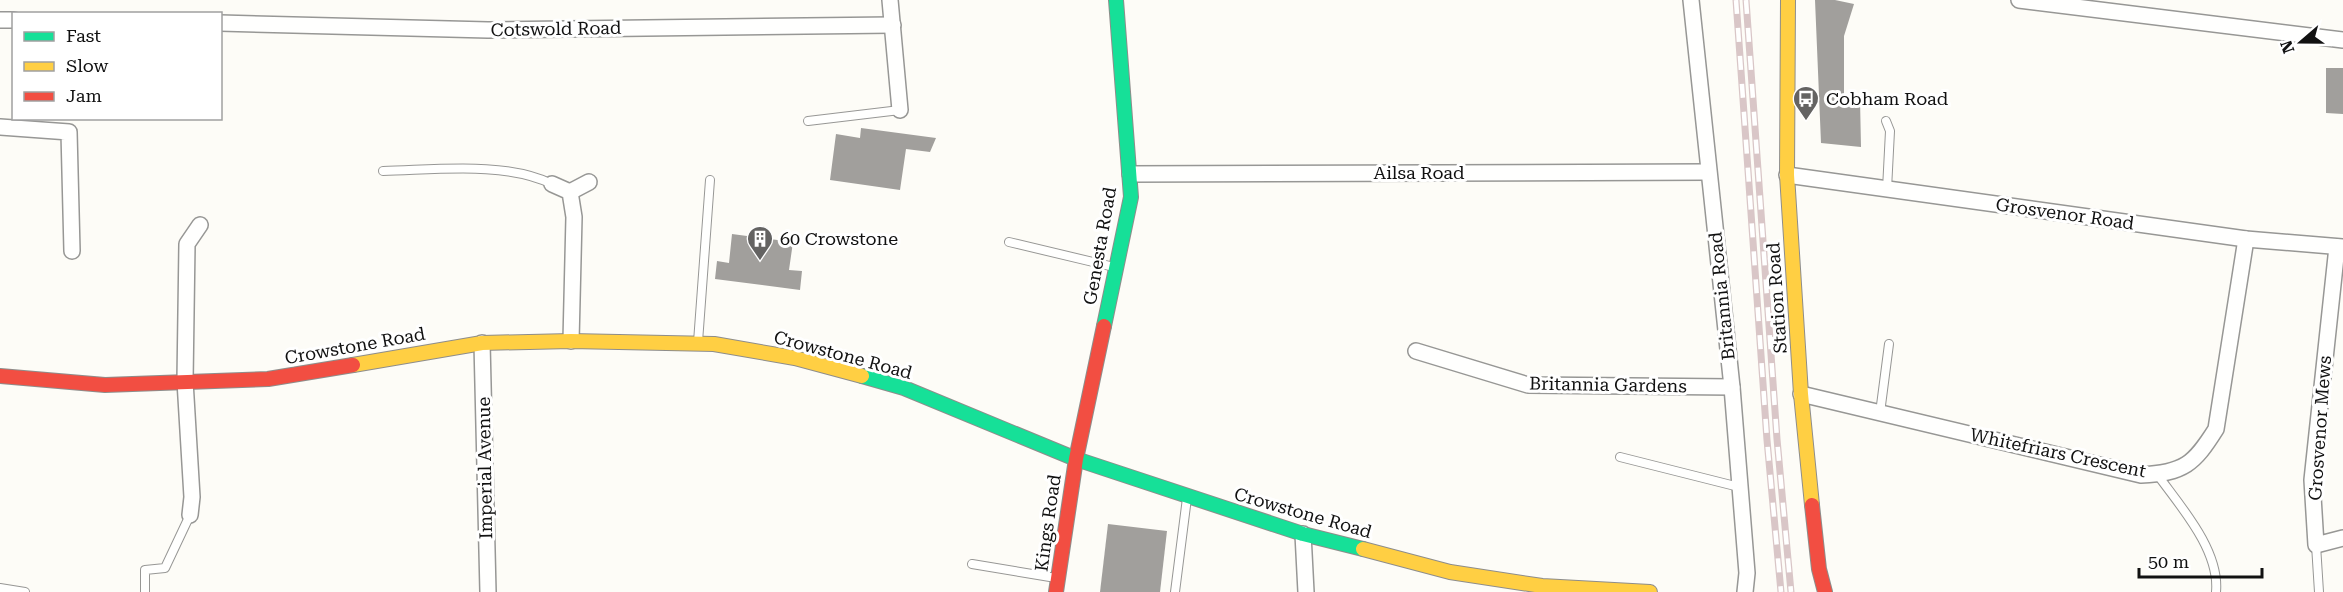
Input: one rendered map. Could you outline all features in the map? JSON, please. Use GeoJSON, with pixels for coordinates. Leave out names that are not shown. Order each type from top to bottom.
{"type":"FeatureCollection","features":[{"type":"Feature","properties":{"kind":"street"},"geometry":{"type":"LineString","coordinates":[[890,0],[900,110]]}},
{"type":"Feature","properties":{"kind":"street","name":"Genesta Road"},"geometry":{"type":"LineString","coordinates":[[1076,459],[1131,197],[1116,0]]}},
{"type":"Feature","properties":{"kind":"street","name":"Britannia Road"},"geometry":{"type":"LineString","coordinates":[[1691,0],[1732,387],[1738,487],[1747,573],[1745,592]]}},
{"type":"Feature","properties":{"kind":"street","name":"Station Road"},"geometry":{"type":"LineString","coordinates":[[1788,0],[1787,175],[1801,394],[1819,569],[1825,592]]}},
{"type":"Feature","properties":{"kind":"street"},"geometry":{"type":"LineString","coordinates":[[2019,0],[2343,40]]}},
{"type":"Feature","properties":{"kind":"street","name":"Cotswold Road"},"geometry":{"type":"LineString","coordinates":[[222,23],[488,30],[892,26]]}},
{"type":"Feature","properties":{"kind":"street"},"geometry":{"type":"LineString","coordinates":[[0,127],[69,132],[72,251]]}},
{"type":"Feature","properties":{"kind":"street","name":"Ailsa Road"},"geometry":{"type":"LineString","coordinates":[[1130,174],[1708,172]]}},
{"type":"Feature","properties":{"kind":"street","name":"Grosvenor Road"},"geometry":{"type":"LineString","coordinates":[[1787,175],[2246,239],[2340,247]]}},
{"type":"Feature","properties":{"kind":"street"},"geometry":{"type":"LineString","coordinates":[[570,192],[590,182]]}},
{"type":"Feature","properties":{"kind":"street"},"geometry":{"type":"LineString","coordinates":[[552,184],[570,192]]}},
{"type":"Feature","properties":{"kind":"street"},"geometry":{"type":"LineString","coordinates":[[570,192],[574,217],[571,341]]}},
{"type":"Feature","properties":{"kind":"street"},"geometry":{"type":"LineString","coordinates":[[190,515],[192,496],[185,381],[187,244],[200,225]]}},
{"type":"Feature","properties":{"kind":"street","name":"Whitefriars Crescent"},"geometry":{"type":"LineString","coordinates":[[1801,394],[2141,475],[2173,471],[2189,464],[2202,451],[2216,429],[2246,239]]}},
{"type":"Feature","properties":{"kind":"street","name":"Grosvenor Mews"},"geometry":{"type":"LineString","coordinates":[[2316,545],[2312,480],[2340,247]]}},
{"type":"Feature","properties":{"kind":"street","name":"Crowstone Road"},"geometry":{"type":"LineString","coordinates":[[0,376],[105,385],[268,379],[482,344],[571,341],[714,344],[795,358],[904,388],[1076,459],[1303,534],[1450,572],[1543,589],[1650,592]]}},
{"type":"Feature","properties":{"kind":"street","name":"Imperial Avenue"},"geometry":{"type":"LineString","coordinates":[[482,344],[488,592]]}},
{"type":"Feature","properties":{"kind":"street","name":"Britannia Gardens"},"geometry":{"type":"LineString","coordinates":[[1416,351],[1528,385],[1732,387]]}},
{"type":"Feature","properties":{"kind":"street","name":"Kings Road"},"geometry":{"type":"LineString","coordinates":[[1057,585],[1076,459]]}},
{"type":"Feature","properties":{"kind":"street"},"geometry":{"type":"LineString","coordinates":[[1303,534],[1306,592]]}},
{"type":"Feature","properties":{"kind":"street"},"geometry":{"type":"LineString","coordinates":[[2316,545],[2343,538]]}},
{"type":"Feature","properties":{"kind":"lane"},"geometry":{"type":"LineString","coordinates":[[808,121],[900,110]]}},
{"type":"Feature","properties":{"kind":"lane"},"geometry":{"type":"LineString","coordinates":[[1886,121],[1890,131],[1887,189]]}},
{"type":"Feature","properties":{"kind":"lane"},"geometry":{"type":"LineString","coordinates":[[383,171],[482,170],[536,176],[552,184]]}},
{"type":"Feature","properties":{"kind":"lane"},"geometry":{"type":"LineString","coordinates":[[698,344],[710,180]]}},
{"type":"Feature","properties":{"kind":"lane"},"geometry":{"type":"LineString","coordinates":[[1009,242],[1116,267]]}},
{"type":"Feature","properties":{"kind":"lane"},"geometry":{"type":"LineString","coordinates":[[1880,413],[1889,344]]}},
{"type":"Feature","properties":{"kind":"lane"},"geometry":{"type":"LineString","coordinates":[[1620,457],[1738,487]]}},
{"type":"Feature","properties":{"kind":"lane"},"geometry":{"type":"LineString","coordinates":[[2157,474],[2197,530],[2214,568],[2216,592]]}},
{"type":"Feature","properties":{"kind":"lane"},"geometry":{"type":"LineString","coordinates":[[1174,592],[1187,496]]}},
{"type":"Feature","properties":{"kind":"lane"},"geometry":{"type":"LineString","coordinates":[[145,592],[145,570],[165,568],[190,515]]}},
{"type":"Feature","properties":{"kind":"lane"},"geometry":{"type":"LineString","coordinates":[[2316,545],[2319,592]]}},
{"type":"Feature","properties":{"kind":"lane"},"geometry":{"type":"LineString","coordinates":[[972,564],[1057,585]]}},
{"type":"Feature","properties":{"kind":"lane"},"geometry":{"type":"LineString","coordinates":[[0,588],[13,592],[25,592]]}},
{"type":"Feature","properties":{"kind":"building"},"geometry":{"type":"Polygon","coordinates":[[[1815,0],[1835,0],[1854,4],[1844,36],[1844,97],[1860,99],[1861,147],[1821,143],[1815,0]]]}},
{"type":"Feature","properties":{"kind":"building"},"geometry":{"type":"Polygon","coordinates":[[[2326,68],[2343,68],[2343,114],[2326,113],[2326,68]]]}},
{"type":"Feature","properties":{"kind":"building"},"geometry":{"type":"Polygon","coordinates":[[[861,128],[936,138],[930,152],[906,149],[900,190],[830,180],[836,134],[860,138],[861,128]]]}},
{"type":"Feature","properties":{"kind":"building","name":"60 Crowstone"},"geometry":{"type":"Polygon","coordinates":[[[732,234],[793,242],[789,270],[802,271],[800,290],[715,279],[717,261],[729,263],[732,234]]]}},
{"type":"Feature","properties":{"kind":"building"},"geometry":{"type":"Polygon","coordinates":[[[1108,524],[1167,531],[1160,592],[1100,592],[1108,524]]]}},
{"type":"Feature","properties":{"kind":"railway"},"geometry":{"type":"LineString","coordinates":[[1736,0],[1767,440],[1781,592]]}},
{"type":"Feature","properties":{"kind":"railway"},"geometry":{"type":"LineString","coordinates":[[1746,0],[1777,439],[1791,592]]}},
{"type":"Feature","properties":{"kind":"traffic: fast"},"geometry":{"type":"LineString","coordinates":[[1104,326],[1131,197],[1116,0]]}},
{"type":"Feature","properties":{"kind":"traffic: fast"},"geometry":{"type":"LineString","coordinates":[[862,376],[904,388],[1076,459],[1303,534],[1363,549]]}},
{"type":"Feature","properties":{"kind":"traffic: slow"},"geometry":{"type":"LineString","coordinates":[[1788,0],[1787,175],[1801,394],[1812,505]]}},
{"type":"Feature","properties":{"kind":"traffic: slow"},"geometry":{"type":"LineString","coordinates":[[353,365],[482,343],[571,341],[714,344],[795,358],[862,376]]}},
{"type":"Feature","properties":{"kind":"traffic: slow"},"geometry":{"type":"LineString","coordinates":[[1363,549],[1450,572],[1542,586],[1650,592]]}},
{"type":"Feature","properties":{"kind":"traffic: jam"},"geometry":{"type":"LineString","coordinates":[[1056,592],[1076,459],[1104,326]]}},
{"type":"Feature","properties":{"kind":"traffic: jam"},"geometry":{"type":"LineString","coordinates":[[0,376],[105,385],[268,379],[353,365]]}},
{"type":"Feature","properties":{"kind":"traffic: jam"},"geometry":{"type":"LineString","coordinates":[[1812,505],[1819,569],[1825,592]]}},
{"type":"Feature","properties":{"kind":"place","name":"Cobham Road"},"geometry":{"type":"Point","coordinates":[1806,122]}},
{"type":"Feature","properties":{"kind":"place","name":"60 Crowstone"},"geometry":{"type":"Point","coordinates":[760,262]}}]}
